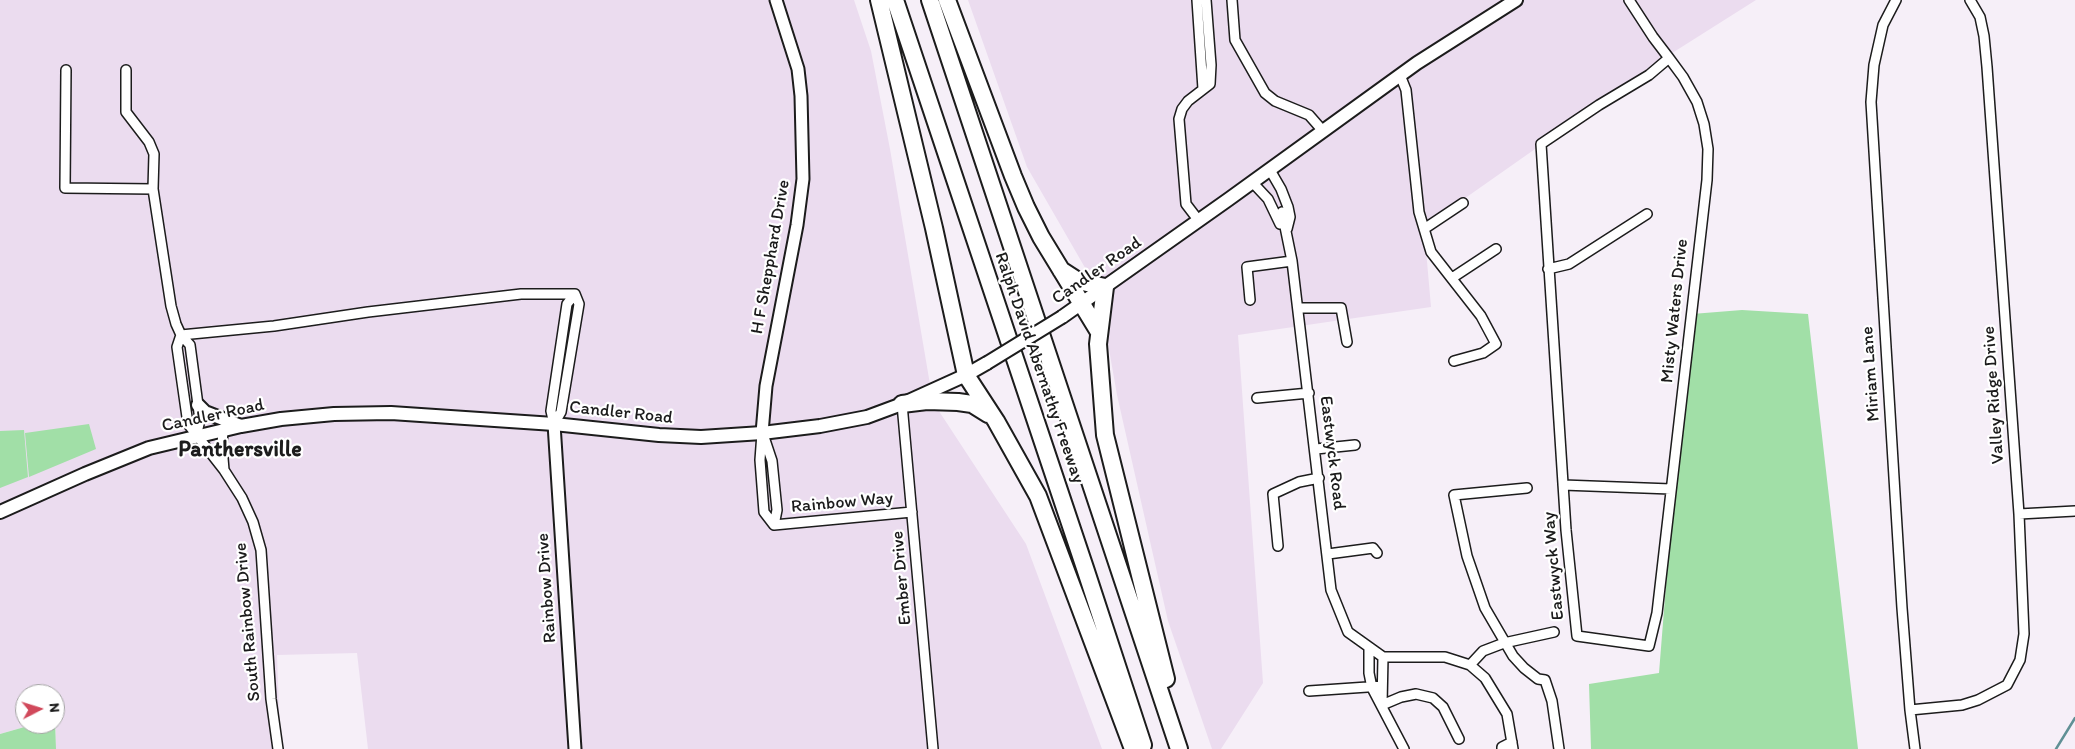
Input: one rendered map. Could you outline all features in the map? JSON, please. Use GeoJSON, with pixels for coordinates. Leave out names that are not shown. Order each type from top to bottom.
{"type":"FeatureCollection","features":[{"type":"Feature","properties":{"kind":"highway"},"geometry":{"type":"LineString","coordinates":[[879,0],[934,228],[966,375],[996,421],[1038,496],[1133,749]]}},
{"type":"Feature","properties":{"kind":"highway","name":"Ralph David Abernathy Freeway"},"geometry":{"type":"LineString","coordinates":[[895,0],[1144,749]]}},
{"type":"Feature","properties":{"kind":"highway","name":"Ralph David Abernathy Freeway"},"geometry":{"type":"LineString","coordinates":[[930,0],[1179,749]]}},
{"type":"Feature","properties":{"kind":"highway"},"geometry":{"type":"LineString","coordinates":[[947,0],[1013,176],[1042,237],[1099,332]]}},
{"type":"Feature","properties":{"kind":"highway"},"geometry":{"type":"LineString","coordinates":[[1061,270],[1078,281],[1104,287],[1099,332],[1105,435],[1185,749]]}},
{"type":"Feature","properties":{"kind":"highway"},"geometry":{"type":"LineString","coordinates":[[902,404],[927,401],[972,404],[996,421]]}},
{"type":"Feature","properties":{"kind":"main road","name":"Candler Road"},"geometry":{"type":"LineString","coordinates":[[0,512],[149,448],[241,426],[334,414],[391,413],[554,424],[659,436],[701,437],[762,433],[842,423],[867,417],[902,404],[966,375],[1062,317],[1253,183],[1400,75],[1516,0]]}},
{"type":"Feature","properties":{"kind":"main road"},"geometry":{"type":"LineString","coordinates":[[198,405],[205,412],[241,426]]}},
{"type":"Feature","properties":{"kind":"street","name":"H F Shepphard Drive"},"geometry":{"type":"LineString","coordinates":[[762,433],[766,386],[797,225],[802,179],[801,96],[798,69],[776,0]]}},
{"type":"Feature","properties":{"kind":"street"},"geometry":{"type":"LineString","coordinates":[[1197,0],[1203,88]]}},
{"type":"Feature","properties":{"kind":"street"},"geometry":{"type":"LineString","coordinates":[[1199,221],[1186,204],[1179,119],[1182,109],[1203,88],[1210,84],[1206,0]]}},
{"type":"Feature","properties":{"kind":"street"},"geometry":{"type":"LineString","coordinates":[[1232,0],[1235,40],[1264,93],[1275,101],[1309,115],[1323,131]]}},
{"type":"Feature","properties":{"kind":"street","name":"Misty Waters Drive"},"geometry":{"type":"LineString","coordinates":[[1629,0],[1683,77],[1697,102],[1704,124],[1708,149],[1707,180],[1657,613],[1650,646]]}},
{"type":"Feature","properties":{"kind":"street","name":"Miriam Lane"},"geometry":{"type":"LineString","coordinates":[[1896,0],[1883,25],[1874,65],[1870,102],[1910,710],[1915,749]]}},
{"type":"Feature","properties":{"kind":"street","name":"Valley Ridge Drive"},"geometry":{"type":"LineString","coordinates":[[1910,710],[1952,707],[1978,700],[2007,684],[2020,660],[2024,634],[2019,514],[1987,67],[1980,17],[1970,0]]}},
{"type":"Feature","properties":{"kind":"street","name":"Eastwyck Way"},"geometry":{"type":"LineString","coordinates":[[1650,646],[1577,636],[1566,530],[1541,144],[1599,105],[1649,75],[1669,58]]}},
{"type":"Feature","properties":{"kind":"street"},"geometry":{"type":"LineString","coordinates":[[66,70],[65,188],[154,189]]}},
{"type":"Feature","properties":{"kind":"street"},"geometry":{"type":"LineString","coordinates":[[126,70],[126,112],[152,148],[154,189],[171,306],[181,335],[190,345],[200,420],[196,437]]}},
{"type":"Feature","properties":{"kind":"street"},"geometry":{"type":"LineString","coordinates":[[1400,75],[1406,90],[1419,212],[1432,252],[1481,316],[1496,344],[1483,353],[1454,361]]}},
{"type":"Feature","properties":{"kind":"street","name":"Eastwyck Road"},"geometry":{"type":"LineString","coordinates":[[1270,170],[1281,189],[1281,210],[1278,221],[1287,232]]}},
{"type":"Feature","properties":{"kind":"street","name":"Eastwyck Road"},"geometry":{"type":"LineString","coordinates":[[1253,183],[1268,199],[1290,217],[1287,232],[1309,393],[1332,590],[1348,632],[1383,657]]}},
{"type":"Feature","properties":{"kind":"street"},"geometry":{"type":"LineString","coordinates":[[1424,229],[1463,203]]}},
{"type":"Feature","properties":{"kind":"street"},"geometry":{"type":"LineString","coordinates":[[1548,269],[1569,264],[1647,214]]}},
{"type":"Feature","properties":{"kind":"street"},"geometry":{"type":"LineString","coordinates":[[1452,278],[1496,249]]}},
{"type":"Feature","properties":{"kind":"street"},"geometry":{"type":"LineString","coordinates":[[1250,300],[1247,267],[1292,261]]}},
{"type":"Feature","properties":{"kind":"street"},"geometry":{"type":"LineString","coordinates":[[181,335],[274,326],[521,294],[575,294],[567,304],[551,410],[554,424]]}},
{"type":"Feature","properties":{"kind":"street"},"geometry":{"type":"LineString","coordinates":[[1298,308],[1341,308],[1347,342]]}},
{"type":"Feature","properties":{"kind":"street","name":"South Rainbow Drive"},"geometry":{"type":"LineString","coordinates":[[181,335],[177,347],[188,424],[196,437],[224,470],[242,498],[253,522],[261,550],[271,699],[278,749]]}},
{"type":"Feature","properties":{"kind":"street"},"geometry":{"type":"LineString","coordinates":[[1258,398],[1309,393]]}},
{"type":"Feature","properties":{"kind":"street","name":"Ember Drive"},"geometry":{"type":"LineString","coordinates":[[902,404],[933,749]]}},
{"type":"Feature","properties":{"kind":"street","name":"Rainbow Drive"},"geometry":{"type":"LineString","coordinates":[[554,424],[575,749]]}},
{"type":"Feature","properties":{"kind":"street","name":"South Rainbow Drive"},"geometry":{"type":"LineString","coordinates":[[223,430],[224,470]]}},
{"type":"Feature","properties":{"kind":"street","name":"Rainbow Way"},"geometry":{"type":"LineString","coordinates":[[762,433],[772,461],[777,510],[774,525],[912,512]]}},
{"type":"Feature","properties":{"kind":"street"},"geometry":{"type":"LineString","coordinates":[[1316,449],[1355,445]]}},
{"type":"Feature","properties":{"kind":"street"},"geometry":{"type":"LineString","coordinates":[[1278,546],[1273,494],[1299,482],[1319,478]]}},
{"type":"Feature","properties":{"kind":"street"},"geometry":{"type":"LineString","coordinates":[[1563,485],[1671,489]]}},
{"type":"Feature","properties":{"kind":"street"},"geometry":{"type":"LineString","coordinates":[[1527,488],[1454,495],[1467,556],[1485,608],[1504,643],[1524,668],[1538,679],[1544,680],[1552,700],[1559,749]]}},
{"type":"Feature","properties":{"kind":"street"},"geometry":{"type":"LineString","coordinates":[[2019,514],[2075,511]]}},
{"type":"Feature","properties":{"kind":"street"},"geometry":{"type":"LineString","coordinates":[[1328,554],[1373,548],[1377,553]]}},
{"type":"Feature","properties":{"kind":"street","name":"Eastwyck Way"},"geometry":{"type":"LineString","coordinates":[[1470,665],[1484,651],[1504,643],[1554,632]]}},
{"type":"Feature","properties":{"kind":"street"},"geometry":{"type":"LineString","coordinates":[[1369,648],[1369,673],[1372,688],[1404,749]]}},
{"type":"Feature","properties":{"kind":"street"},"geometry":{"type":"LineString","coordinates":[[1382,705],[1383,657],[1445,657],[1470,665],[1485,678],[1507,714],[1512,746],[1502,747],[1502,749]]}},
{"type":"Feature","properties":{"kind":"street"},"geometry":{"type":"LineString","coordinates":[[1309,691],[1382,686]]}},
{"type":"Feature","properties":{"kind":"street"},"geometry":{"type":"LineString","coordinates":[[1382,705],[1401,697],[1416,694],[1433,698],[1443,707],[1459,739]]}},
{"type":"Feature","properties":{"kind":"shaded area"},"geometry":{"type":"Polygon","coordinates":[[[0,0],[854,0],[871,51],[890,149],[933,402],[1026,544],[1102,749],[368,749],[357,653],[277,655],[280,737],[283,749],[56,749],[56,734],[65,734],[65,684],[15,684],[15,730],[0,734],[0,0]]]}},
{"type":"Feature","properties":{"kind":"shaded area"},"geometry":{"type":"Polygon","coordinates":[[[968,0],[1756,0],[1669,55],[1424,227],[1431,307],[1238,335],[1263,683],[1221,749],[1212,749],[1168,621],[1117,395],[1099,292],[1027,167],[968,0]]]}},
{"type":"Feature","properties":{"kind":"green space"},"geometry":{"type":"Polygon","coordinates":[[[1742,310],[1808,314],[1858,749],[1591,749],[1589,684],[1659,673],[1673,497],[1692,314],[1742,310]]]}},
{"type":"Feature","properties":{"kind":"green space"},"geometry":{"type":"Polygon","coordinates":[[[89,424],[96,449],[29,477],[25,433],[89,424]]]}},
{"type":"Feature","properties":{"kind":"green space"},"geometry":{"type":"Polygon","coordinates":[[[24,430],[28,477],[0,488],[0,431],[24,430]]]}},
{"type":"Feature","properties":{"kind":"green space"},"geometry":{"type":"Polygon","coordinates":[[[15,730],[15,734],[56,734],[56,749],[0,749],[0,734],[15,730]]]}},
{"type":"Feature","properties":{"kind":"waterway"},"geometry":{"type":"LineString","coordinates":[[2056,749],[2075,718]]}},
{"type":"Feature","properties":{"kind":"district","name":"Panthersville"},"geometry":{"type":"Point","coordinates":[240,450]}}]}
